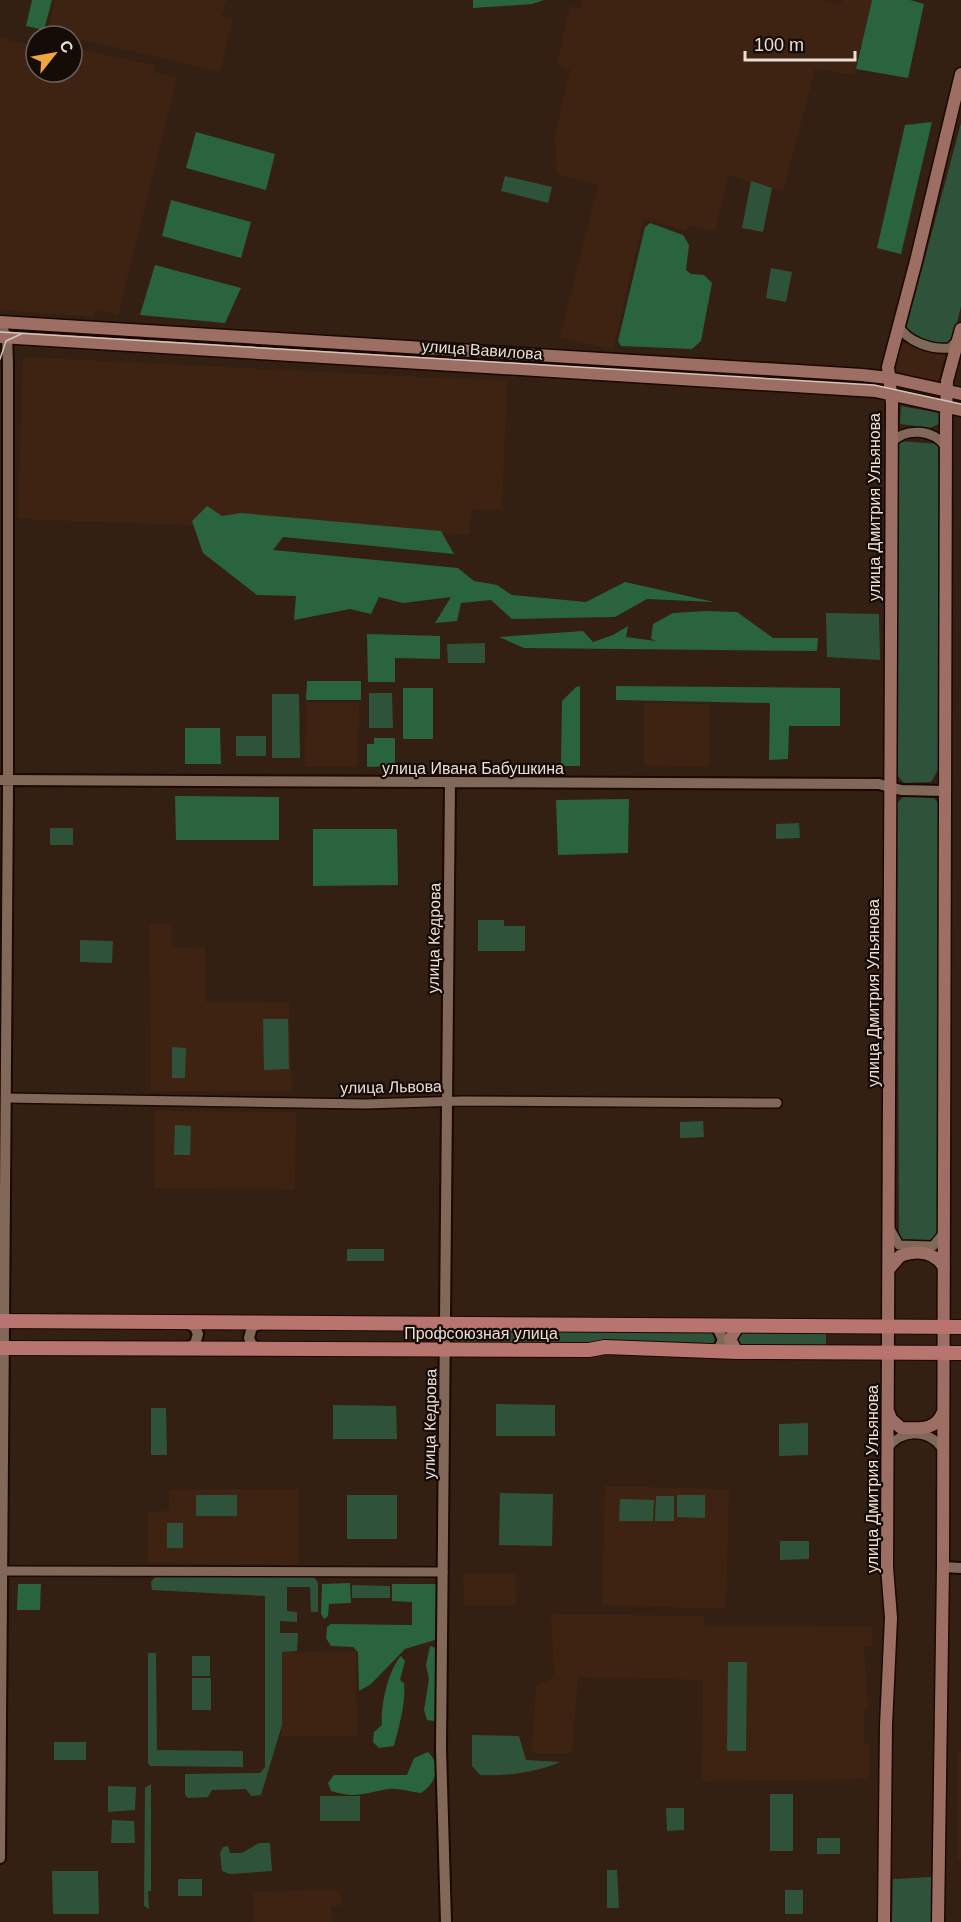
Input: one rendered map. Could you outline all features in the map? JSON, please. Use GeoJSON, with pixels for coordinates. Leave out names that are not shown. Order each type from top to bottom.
{"type":"FeatureCollection","features":[{"type":"Feature","properties":{"kind":"main road","name":"улица Дмитрия Ульянова"},"geometry":{"type":"LineString","coordinates":[[884,1922],[886,1725],[891,1618],[887,1567],[891,443],[891,393],[888,367],[961,74]]}},
{"type":"Feature","properties":{"kind":"main road","name":"улица Вавилова"},"geometry":{"type":"LineString","coordinates":[[0,323],[889,378],[961,394]]}},
{"type":"Feature","properties":{"kind":"main road"},"geometry":{"type":"LineString","coordinates":[[938,1922],[943,1567],[946,406],[959,335]]}},
{"type":"Feature","properties":{"kind":"main road","name":"улица Вавилова"},"geometry":{"type":"LineString","coordinates":[[4,338],[891,393],[961,410]]}},
{"type":"Feature","properties":{"kind":"main road"},"geometry":{"type":"LineString","coordinates":[[889,1269],[900,1256],[928,1253],[936,1257],[944,1267]]}},
{"type":"Feature","properties":{"kind":"main road","name":"Профсоюзная улица"},"geometry":{"type":"LineString","coordinates":[[2,1321],[961,1327]]}},
{"type":"Feature","properties":{"kind":"main road"},"geometry":{"type":"LineString","coordinates":[[737,1352],[729,1339],[739,1325]]}},
{"type":"Feature","properties":{"kind":"main road","name":"Профсоюзная улица"},"geometry":{"type":"LineString","coordinates":[[2,1348],[589,1350],[605,1347],[717,1352],[961,1353]]}},
{"type":"Feature","properties":{"kind":"main road"},"geometry":{"type":"LineString","coordinates":[[888,1409],[891,1419],[901,1428],[934,1426],[943,1412]]}},
{"type":"Feature","properties":{"kind":"street"},"geometry":{"type":"LineString","coordinates":[[0,323],[4,338],[6,1098],[2,1321],[3,1572],[0,1858]]}},
{"type":"Feature","properties":{"kind":"street"},"geometry":{"type":"LineString","coordinates":[[899,326],[908,339],[940,348],[950,348],[959,335]]}},
{"type":"Feature","properties":{"kind":"street"},"geometry":{"type":"LineString","coordinates":[[891,443],[902,434],[921,432],[936,436],[946,447]]}},
{"type":"Feature","properties":{"kind":"street","name":"улица Ивана Бабушкина"},"geometry":{"type":"LineString","coordinates":[[4,780],[879,784],[901,790],[945,791]]}},
{"type":"Feature","properties":{"kind":"street","name":"улица Кедрова"},"geometry":{"type":"LineString","coordinates":[[446,1922],[441,1749],[450,782]]}},
{"type":"Feature","properties":{"kind":"street","name":"улица Львова"},"geometry":{"type":"LineString","coordinates":[[6,1098],[365,1104],[447,1101],[777,1103]]}},
{"type":"Feature","properties":{"kind":"street"},"geometry":{"type":"LineString","coordinates":[[889,1227],[893,1238],[899,1245],[906,1247],[933,1246],[938,1244],[943,1234]]}},
{"type":"Feature","properties":{"kind":"street"},"geometry":{"type":"LineString","coordinates":[[184,1349],[195,1344],[198,1338],[195,1327],[185,1322]]}},
{"type":"Feature","properties":{"kind":"street"},"geometry":{"type":"LineString","coordinates":[[262,1323],[255,1325],[249,1334],[252,1345],[262,1349]]}},
{"type":"Feature","properties":{"kind":"street"},"geometry":{"type":"LineString","coordinates":[[716,1325],[723,1340],[717,1352]]}},
{"type":"Feature","properties":{"kind":"street"},"geometry":{"type":"LineString","coordinates":[[887,1449],[895,1440],[908,1434],[927,1435],[942,1448]]}},
{"type":"Feature","properties":{"kind":"street"},"geometry":{"type":"LineString","coordinates":[[943,1567],[961,1568]]}},
{"type":"Feature","properties":{"kind":"street"},"geometry":{"type":"LineString","coordinates":[[3,1572],[443,1572]]}},
{"type":"Feature","properties":{"kind":"shaded area"},"geometry":{"type":"Polygon","coordinates":[[[55,0],[227,0],[222,16],[233,18],[220,72],[84,40],[84,24],[49,24],[55,0]]]}},
{"type":"Feature","properties":{"kind":"shaded area"},"geometry":{"type":"Polygon","coordinates":[[[583,0],[823,0],[840,4],[842,0],[872,0],[854,75],[815,69],[783,192],[728,175],[715,231],[688,225],[686,231],[644,219],[613,350],[560,337],[598,185],[557,174],[555,135],[570,70],[557,64],[570,6],[580,9],[583,0]]]}},
{"type":"Feature","properties":{"kind":"shaded area"},"geometry":{"type":"Polygon","coordinates":[[[0,38],[24,44],[24,84],[84,84],[84,50],[155,66],[154,72],[177,78],[118,315],[96,310],[94,317],[0,310],[0,38]]]}},
{"type":"Feature","properties":{"kind":"shaded area"},"geometry":{"type":"Polygon","coordinates":[[[906,343],[946,353],[938,382],[934,384],[898,374],[895,363],[899,347],[906,343]]]}},
{"type":"Feature","properties":{"kind":"shaded area"},"geometry":{"type":"Polygon","coordinates":[[[23,357],[507,381],[502,510],[471,509],[470,535],[18,519],[23,357]]]}},
{"type":"Feature","properties":{"kind":"shaded area"},"geometry":{"type":"Polygon","coordinates":[[[306,702],[359,703],[358,767],[305,767],[306,702]]]}},
{"type":"Feature","properties":{"kind":"shaded area"},"geometry":{"type":"Polygon","coordinates":[[[644,703],[709,704],[709,767],[644,766],[644,703]]]}},
{"type":"Feature","properties":{"kind":"shaded area"},"geometry":{"type":"Polygon","coordinates":[[[150,924],[171,924],[171,948],[205,947],[206,1002],[289,1003],[292,1091],[151,1091],[150,924]]]}},
{"type":"Feature","properties":{"kind":"shaded area"},"geometry":{"type":"Polygon","coordinates":[[[154,1111],[296,1112],[295,1189],[154,1188],[154,1111]]]}},
{"type":"Feature","properties":{"kind":"shaded area"},"geometry":{"type":"Polygon","coordinates":[[[605,1486],[729,1489],[726,1609],[602,1605],[605,1486]]]}},
{"type":"Feature","properties":{"kind":"shaded area"},"geometry":{"type":"Polygon","coordinates":[[[298,1489],[298,1565],[148,1563],[148,1512],[169,1511],[169,1490],[298,1489]]]}},
{"type":"Feature","properties":{"kind":"shaded area"},"geometry":{"type":"Polygon","coordinates":[[[463,1574],[515,1574],[516,1605],[464,1605],[463,1574]]]}},
{"type":"Feature","properties":{"kind":"shaded area"},"geometry":{"type":"Polygon","coordinates":[[[551,1614],[704,1616],[705,1626],[872,1627],[872,1647],[864,1647],[868,1710],[864,1710],[864,1743],[869,1744],[869,1779],[702,1781],[703,1680],[578,1677],[572,1753],[532,1753],[536,1687],[554,1677],[551,1614]]]}},
{"type":"Feature","properties":{"kind":"shaded area"},"geometry":{"type":"Polygon","coordinates":[[[356,1651],[357,1736],[282,1736],[280,1652],[356,1651]]]}},
{"type":"Feature","properties":{"kind":"shaded area"},"geometry":{"type":"Polygon","coordinates":[[[957,1752],[961,1752],[961,1860],[958,1860],[957,1752]]]}},
{"type":"Feature","properties":{"kind":"shaded area"},"geometry":{"type":"Polygon","coordinates":[[[331,1890],[341,1892],[341,1905],[331,1906],[331,1922],[254,1922],[253,1892],[331,1890]]]}},
{"type":"Feature","properties":{"kind":"green space"},"geometry":{"type":"Polygon","coordinates":[[[32,0],[52,0],[46,24],[26,24],[32,0]]]}},
{"type":"Feature","properties":{"kind":"green space"},"geometry":{"type":"Polygon","coordinates":[[[473,0],[544,0],[532,4],[473,8],[473,0]]]}},
{"type":"Feature","properties":{"kind":"green space"},"geometry":{"type":"Polygon","coordinates":[[[872,0],[910,0],[924,4],[908,78],[856,69],[872,0]]]}},
{"type":"Feature","properties":{"kind":"green space"},"geometry":{"type":"Polygon","coordinates":[[[932,122],[901,254],[877,248],[905,125],[932,122]]]}},
{"type":"Feature","properties":{"kind":"green space"},"geometry":{"type":"Polygon","coordinates":[[[961,123],[961,306],[952,343],[945,345],[911,336],[906,329],[961,123]]]}},
{"type":"Feature","properties":{"kind":"green space"},"geometry":{"type":"Polygon","coordinates":[[[196,132],[275,154],[266,190],[186,168],[196,132]]]}},
{"type":"Feature","properties":{"kind":"green space"},"geometry":{"type":"Polygon","coordinates":[[[505,176],[552,187],[548,203],[501,191],[505,176]]]}},
{"type":"Feature","properties":{"kind":"green space"},"geometry":{"type":"Polygon","coordinates":[[[751,181],[772,188],[763,232],[742,228],[751,181]]]}},
{"type":"Feature","properties":{"kind":"green space"},"geometry":{"type":"Polygon","coordinates":[[[171,200],[251,222],[241,258],[162,236],[171,200]]]}},
{"type":"Feature","properties":{"kind":"green space"},"geometry":{"type":"Polygon","coordinates":[[[650,223],[683,235],[689,245],[686,270],[691,274],[704,275],[712,283],[701,341],[692,349],[621,346],[618,341],[645,227],[650,223]]]}},
{"type":"Feature","properties":{"kind":"green space"},"geometry":{"type":"Polygon","coordinates":[[[155,265],[241,288],[225,323],[140,315],[155,265]]]}},
{"type":"Feature","properties":{"kind":"green space"},"geometry":{"type":"Polygon","coordinates":[[[771,268],[792,272],[786,302],[766,298],[771,268]]]}},
{"type":"Feature","properties":{"kind":"green space"},"geometry":{"type":"Polygon","coordinates":[[[901,406],[939,413],[939,424],[930,428],[900,424],[901,406]]]}},
{"type":"Feature","properties":{"kind":"green space"},"geometry":{"type":"Polygon","coordinates":[[[899,441],[938,444],[938,770],[931,782],[904,783],[897,775],[899,441]]]}},
{"type":"Feature","properties":{"kind":"green space"},"geometry":{"type":"Polygon","coordinates":[[[207,506],[222,516],[241,513],[441,531],[454,554],[283,537],[273,550],[458,568],[474,581],[497,585],[512,595],[586,602],[625,582],[714,602],[647,599],[615,617],[512,619],[491,600],[461,603],[457,621],[435,623],[451,597],[403,603],[379,597],[371,614],[350,609],[294,620],[296,596],[257,595],[203,553],[192,521],[207,506]]]}},
{"type":"Feature","properties":{"kind":"green space"},"geometry":{"type":"Polygon","coordinates":[[[737,612],[773,638],[818,638],[817,651],[524,648],[499,637],[583,631],[593,642],[613,635],[628,626],[626,637],[656,641],[651,639],[653,624],[673,613],[737,612]]]}},
{"type":"Feature","properties":{"kind":"green space"},"geometry":{"type":"Polygon","coordinates":[[[826,613],[879,614],[880,660],[827,657],[826,613]]]}},
{"type":"Feature","properties":{"kind":"green space"},"geometry":{"type":"Polygon","coordinates":[[[367,634],[440,636],[440,659],[395,658],[395,682],[368,682],[367,634]]]}},
{"type":"Feature","properties":{"kind":"green space"},"geometry":{"type":"Polygon","coordinates":[[[485,643],[485,663],[448,663],[447,644],[485,643]]]}},
{"type":"Feature","properties":{"kind":"green space"},"geometry":{"type":"Polygon","coordinates":[[[307,681],[361,681],[361,700],[306,700],[307,681]]]}},
{"type":"Feature","properties":{"kind":"green space"},"geometry":{"type":"Polygon","coordinates":[[[580,686],[580,766],[561,766],[562,701],[580,686]]]}},
{"type":"Feature","properties":{"kind":"green space"},"geometry":{"type":"Polygon","coordinates":[[[616,686],[840,688],[840,726],[789,726],[788,759],[769,760],[770,703],[616,700],[616,686]]]}},
{"type":"Feature","properties":{"kind":"green space"},"geometry":{"type":"Polygon","coordinates":[[[403,688],[433,688],[433,739],[403,739],[403,688]]]}},
{"type":"Feature","properties":{"kind":"green space"},"geometry":{"type":"Polygon","coordinates":[[[369,693],[392,693],[393,728],[369,728],[369,693]]]}},
{"type":"Feature","properties":{"kind":"green space"},"geometry":{"type":"Polygon","coordinates":[[[272,694],[299,694],[300,758],[272,758],[272,694]]]}},
{"type":"Feature","properties":{"kind":"green space"},"geometry":{"type":"Polygon","coordinates":[[[185,728],[220,728],[221,764],[185,764],[185,728]]]}},
{"type":"Feature","properties":{"kind":"green space"},"geometry":{"type":"Polygon","coordinates":[[[236,736],[266,736],[266,756],[236,756],[236,736]]]}},
{"type":"Feature","properties":{"kind":"green space"},"geometry":{"type":"Polygon","coordinates":[[[374,738],[395,738],[395,766],[367,767],[367,744],[374,744],[374,738]]]}},
{"type":"Feature","properties":{"kind":"green space"},"geometry":{"type":"Polygon","coordinates":[[[175,796],[279,797],[279,840],[176,840],[175,796]]]}},
{"type":"Feature","properties":{"kind":"green space"},"geometry":{"type":"Polygon","coordinates":[[[904,796],[934,798],[939,804],[939,1232],[936,1242],[903,1244],[899,1237],[897,803],[904,796]]]}},
{"type":"Feature","properties":{"kind":"green space"},"geometry":{"type":"Polygon","coordinates":[[[629,799],[628,853],[558,855],[556,800],[629,799]]]}},
{"type":"Feature","properties":{"kind":"green space"},"geometry":{"type":"Polygon","coordinates":[[[799,823],[800,838],[776,839],[776,824],[799,823]]]}},
{"type":"Feature","properties":{"kind":"green space"},"geometry":{"type":"Polygon","coordinates":[[[50,828],[73,828],[73,845],[50,845],[50,828]]]}},
{"type":"Feature","properties":{"kind":"green space"},"geometry":{"type":"Polygon","coordinates":[[[313,829],[397,829],[398,885],[313,886],[313,829]]]}},
{"type":"Feature","properties":{"kind":"green space"},"geometry":{"type":"Polygon","coordinates":[[[478,920],[504,920],[504,926],[525,926],[525,951],[478,951],[478,920]]]}},
{"type":"Feature","properties":{"kind":"green space"},"geometry":{"type":"Polygon","coordinates":[[[80,940],[113,941],[112,963],[80,962],[80,940]]]}},
{"type":"Feature","properties":{"kind":"green space"},"geometry":{"type":"Polygon","coordinates":[[[263,1019],[288,1019],[289,1069],[264,1070],[263,1019]]]}},
{"type":"Feature","properties":{"kind":"green space"},"geometry":{"type":"Polygon","coordinates":[[[172,1047],[186,1048],[185,1078],[172,1078],[172,1047]]]}},
{"type":"Feature","properties":{"kind":"green space"},"geometry":{"type":"Polygon","coordinates":[[[703,1121],[704,1137],[680,1138],[680,1122],[703,1121]]]}},
{"type":"Feature","properties":{"kind":"green space"},"geometry":{"type":"Polygon","coordinates":[[[175,1125],[191,1126],[190,1155],[174,1155],[175,1125]]]}},
{"type":"Feature","properties":{"kind":"green space"},"geometry":{"type":"Polygon","coordinates":[[[347,1249],[384,1249],[384,1261],[347,1261],[347,1249]]]}},
{"type":"Feature","properties":{"kind":"green space"},"geometry":{"type":"Polygon","coordinates":[[[454,1330],[712,1332],[717,1339],[713,1347],[458,1344],[454,1340],[454,1330]]]}},
{"type":"Feature","properties":{"kind":"green space"},"geometry":{"type":"Polygon","coordinates":[[[737,1331],[826,1331],[826,1346],[735,1346],[737,1331]]]}},
{"type":"Feature","properties":{"kind":"green space"},"geometry":{"type":"Polygon","coordinates":[[[496,1404],[555,1405],[555,1436],[496,1436],[496,1404]]]}},
{"type":"Feature","properties":{"kind":"green space"},"geometry":{"type":"Polygon","coordinates":[[[333,1405],[396,1406],[397,1439],[333,1439],[333,1405]]]}},
{"type":"Feature","properties":{"kind":"green space"},"geometry":{"type":"Polygon","coordinates":[[[151,1408],[166,1408],[167,1455],[151,1455],[151,1408]]]}},
{"type":"Feature","properties":{"kind":"green space"},"geometry":{"type":"Polygon","coordinates":[[[808,1423],[808,1455],[779,1456],[779,1424],[808,1423]]]}},
{"type":"Feature","properties":{"kind":"green space"},"geometry":{"type":"Polygon","coordinates":[[[500,1493],[553,1494],[552,1546],[499,1545],[500,1493]]]}},
{"type":"Feature","properties":{"kind":"green space"},"geometry":{"type":"Polygon","coordinates":[[[196,1495],[237,1495],[237,1516],[196,1516],[196,1495]]]}},
{"type":"Feature","properties":{"kind":"green space"},"geometry":{"type":"Polygon","coordinates":[[[347,1495],[397,1495],[397,1539],[347,1539],[347,1495]]]}},
{"type":"Feature","properties":{"kind":"green space"},"geometry":{"type":"Polygon","coordinates":[[[677,1495],[705,1495],[705,1518],[677,1517],[677,1495]]]}},
{"type":"Feature","properties":{"kind":"green space"},"geometry":{"type":"Polygon","coordinates":[[[656,1496],[674,1496],[674,1521],[655,1521],[656,1496]]]}},
{"type":"Feature","properties":{"kind":"green space"},"geometry":{"type":"Polygon","coordinates":[[[620,1499],[654,1500],[653,1521],[619,1521],[620,1499]]]}},
{"type":"Feature","properties":{"kind":"green space"},"geometry":{"type":"Polygon","coordinates":[[[167,1523],[183,1523],[183,1548],[167,1548],[167,1523]]]}},
{"type":"Feature","properties":{"kind":"green space"},"geometry":{"type":"Polygon","coordinates":[[[780,1541],[809,1541],[809,1559],[780,1560],[780,1541]]]}},
{"type":"Feature","properties":{"kind":"green space"},"geometry":{"type":"Polygon","coordinates":[[[155,1577],[314,1577],[318,1583],[318,1612],[311,1612],[310,1587],[287,1587],[287,1611],[297,1612],[297,1622],[280,1621],[280,1633],[298,1633],[297,1651],[282,1652],[282,1725],[261,1795],[251,1796],[246,1789],[212,1790],[208,1797],[188,1798],[185,1795],[185,1774],[260,1773],[265,1767],[265,1596],[152,1590],[151,1582],[155,1577]]]}},
{"type":"Feature","properties":{"kind":"green space"},"geometry":{"type":"Polygon","coordinates":[[[350,1583],[351,1603],[329,1604],[328,1616],[324,1619],[321,1614],[322,1584],[350,1583]]]}},
{"type":"Feature","properties":{"kind":"green space"},"geometry":{"type":"Polygon","coordinates":[[[18,1584],[41,1584],[40,1610],[17,1610],[18,1584]]]}},
{"type":"Feature","properties":{"kind":"green space"},"geometry":{"type":"Polygon","coordinates":[[[392,1584],[438,1584],[438,1639],[405,1649],[371,1684],[359,1691],[358,1652],[353,1647],[331,1646],[326,1638],[327,1627],[331,1624],[412,1625],[412,1602],[392,1601],[392,1584]]]}},
{"type":"Feature","properties":{"kind":"green space"},"geometry":{"type":"Polygon","coordinates":[[[352,1585],[390,1586],[390,1598],[352,1598],[352,1585]]]}},
{"type":"Feature","properties":{"kind":"green space"},"geometry":{"type":"Polygon","coordinates":[[[430,1646],[439,1649],[437,1720],[434,1721],[427,1720],[424,1710],[429,1679],[426,1665],[430,1646]]]}},
{"type":"Feature","properties":{"kind":"green space"},"geometry":{"type":"Polygon","coordinates":[[[148,1653],[156,1653],[157,1750],[243,1751],[243,1767],[150,1766],[148,1763],[148,1653]]]}},
{"type":"Feature","properties":{"kind":"green space"},"geometry":{"type":"Polygon","coordinates":[[[192,1656],[210,1656],[210,1676],[192,1676],[192,1656]]]}},
{"type":"Feature","properties":{"kind":"green space"},"geometry":{"type":"Polygon","coordinates":[[[401,1656],[405,1661],[400,1680],[404,1683],[404,1691],[400,1723],[394,1746],[379,1748],[373,1742],[374,1732],[382,1725],[386,1689],[392,1670],[401,1656]]]}},
{"type":"Feature","properties":{"kind":"green space"},"geometry":{"type":"Polygon","coordinates":[[[728,1662],[747,1662],[746,1751],[727,1751],[728,1662]]]}},
{"type":"Feature","properties":{"kind":"green space"},"geometry":{"type":"Polygon","coordinates":[[[192,1678],[211,1678],[211,1710],[192,1710],[192,1678]]]}},
{"type":"Feature","properties":{"kind":"green space"},"geometry":{"type":"Polygon","coordinates":[[[472,1735],[519,1736],[526,1760],[560,1762],[520,1773],[480,1775],[472,1766],[472,1735]]]}},
{"type":"Feature","properties":{"kind":"green space"},"geometry":{"type":"Polygon","coordinates":[[[54,1742],[86,1742],[86,1760],[54,1760],[54,1742]]]}},
{"type":"Feature","properties":{"kind":"green space"},"geometry":{"type":"Polygon","coordinates":[[[428,1752],[436,1768],[431,1784],[421,1793],[388,1789],[360,1795],[347,1795],[331,1791],[328,1783],[334,1775],[407,1775],[414,1758],[428,1752]]]}},
{"type":"Feature","properties":{"kind":"green space"},"geometry":{"type":"Polygon","coordinates":[[[151,1784],[149,1909],[144,1906],[145,1788],[151,1784]]]}},
{"type":"Feature","properties":{"kind":"green space"},"geometry":{"type":"Polygon","coordinates":[[[108,1786],[136,1787],[135,1810],[108,1812],[108,1786]]]}},
{"type":"Feature","properties":{"kind":"green space"},"geometry":{"type":"Polygon","coordinates":[[[770,1794],[793,1794],[793,1851],[770,1851],[770,1794]]]}},
{"type":"Feature","properties":{"kind":"green space"},"geometry":{"type":"Polygon","coordinates":[[[320,1796],[360,1796],[360,1821],[320,1821],[320,1796]]]}},
{"type":"Feature","properties":{"kind":"green space"},"geometry":{"type":"Polygon","coordinates":[[[666,1808],[684,1808],[684,1830],[667,1831],[666,1808]]]}},
{"type":"Feature","properties":{"kind":"green space"},"geometry":{"type":"Polygon","coordinates":[[[112,1820],[134,1821],[135,1843],[111,1843],[112,1820]]]}},
{"type":"Feature","properties":{"kind":"green space"},"geometry":{"type":"Polygon","coordinates":[[[817,1838],[840,1838],[840,1854],[817,1854],[817,1838]]]}},
{"type":"Feature","properties":{"kind":"green space"},"geometry":{"type":"Polygon","coordinates":[[[259,1843],[270,1843],[272,1871],[230,1874],[222,1871],[220,1853],[223,1847],[228,1846],[230,1853],[242,1853],[259,1843]]]}},
{"type":"Feature","properties":{"kind":"green space"},"geometry":{"type":"Polygon","coordinates":[[[607,1870],[617,1870],[619,1908],[607,1908],[607,1870]]]}},
{"type":"Feature","properties":{"kind":"green space"},"geometry":{"type":"Polygon","coordinates":[[[52,1871],[98,1871],[99,1914],[53,1914],[52,1871]]]}},
{"type":"Feature","properties":{"kind":"green space"},"geometry":{"type":"Polygon","coordinates":[[[932,1877],[932,1922],[892,1922],[893,1879],[932,1877]]]}},
{"type":"Feature","properties":{"kind":"green space"},"geometry":{"type":"Polygon","coordinates":[[[178,1879],[202,1879],[202,1896],[178,1896],[178,1879]]]}},
{"type":"Feature","properties":{"kind":"green space"},"geometry":{"type":"Polygon","coordinates":[[[785,1890],[803,1890],[803,1914],[785,1914],[785,1890]]]}},
{"type":"Feature","properties":{"kind":"tram line"},"geometry":{"type":"LineString","coordinates":[[0,332],[874,385],[961,404]]}},
{"type":"Feature","properties":{"kind":"tram line"},"geometry":{"type":"LineString","coordinates":[[0,359],[6,341],[21,334]]}}]}
